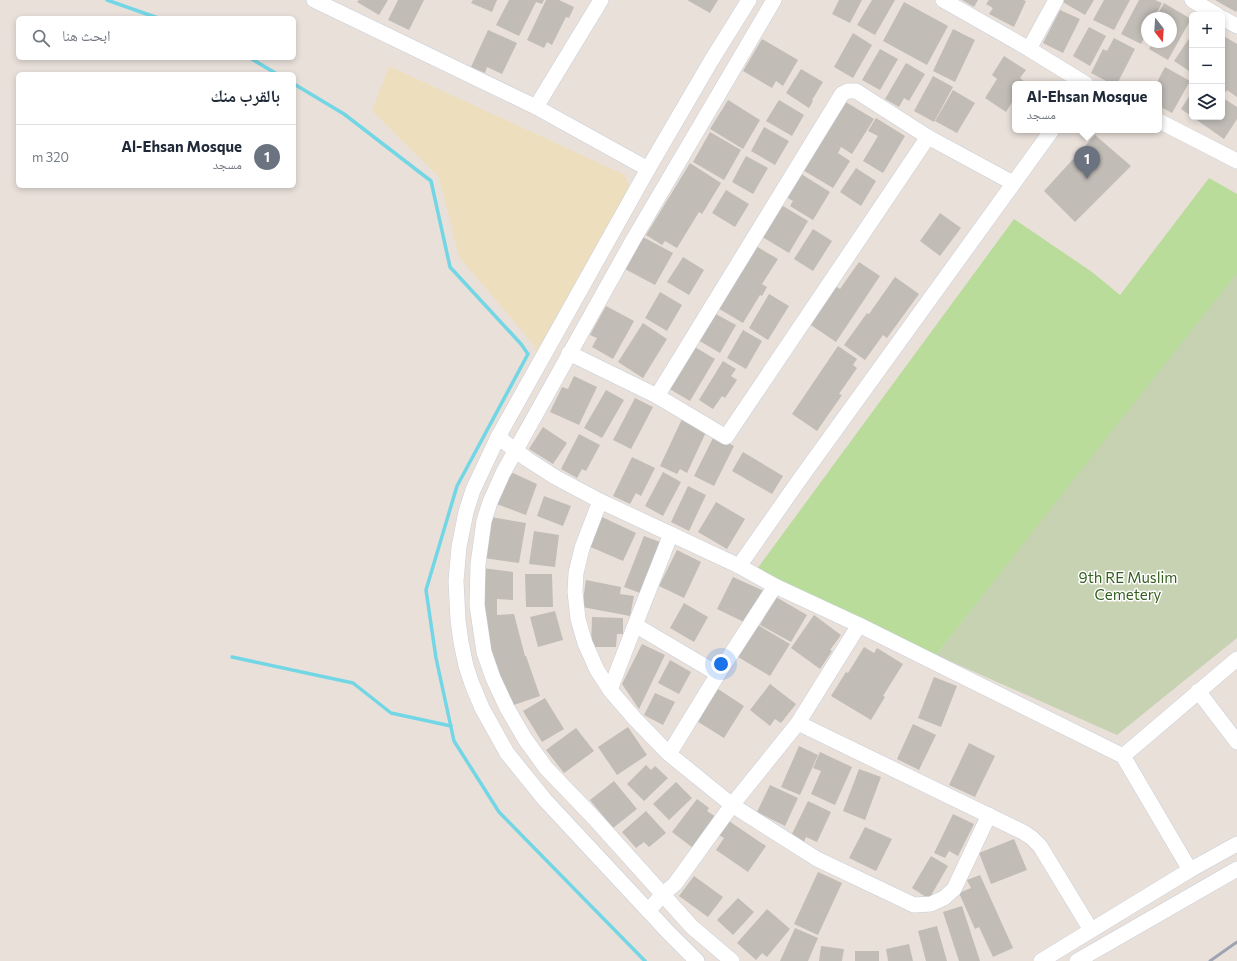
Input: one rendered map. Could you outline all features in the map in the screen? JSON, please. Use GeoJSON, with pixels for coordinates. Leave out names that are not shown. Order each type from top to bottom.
{"type":"FeatureCollection","features":[{"type":"Feature","properties":{"kind":"street"},"geometry":{"type":"LineString","coordinates":[[314,0],[536,107],[648,169]]}},
{"type":"Feature","properties":{"kind":"street"},"geometry":{"type":"LineString","coordinates":[[697,961],[574,831],[525,776],[496,736],[472,684],[461,642],[456,581],[459,547],[466,512],[473,490],[498,437],[648,169],[711,61],[749,0]]}},
{"type":"Feature","properties":{"kind":"street"},"geometry":{"type":"LineString","coordinates":[[732,961],[692,927],[594,818],[546,768],[525,740],[506,708],[484,652],[477,605],[478,564],[484,520],[503,473],[636,233],[774,0]]}},
{"type":"Feature","properties":{"kind":"street"},"geometry":{"type":"LineString","coordinates":[[943,0],[1029,49],[1081,81]]}},
{"type":"Feature","properties":{"kind":"street"},"geometry":{"type":"LineString","coordinates":[[1029,49],[1056,0]]}},
{"type":"Feature","properties":{"kind":"street"},"geometry":{"type":"LineString","coordinates":[[1192,0],[1212,12]]}},
{"type":"Feature","properties":{"kind":"street"},"geometry":{"type":"LineString","coordinates":[[536,107],[597,1]]}},
{"type":"Feature","properties":{"kind":"street"},"geometry":{"type":"LineString","coordinates":[[1225,20],[1237,26]]}},
{"type":"Feature","properties":{"kind":"street"},"geometry":{"type":"LineString","coordinates":[[657,396],[842,94],[848,91],[856,91],[928,137],[1013,183]]}},
{"type":"Feature","properties":{"kind":"street"},"geometry":{"type":"LineString","coordinates":[[1162,123],[1237,161]]}},
{"type":"Feature","properties":{"kind":"street"},"geometry":{"type":"LineString","coordinates":[[739,566],[1050,133]]}},
{"type":"Feature","properties":{"kind":"street"},"geometry":{"type":"LineString","coordinates":[[570,353],[657,396],[726,437],[928,137]]}},
{"type":"Feature","properties":{"kind":"street"},"geometry":{"type":"LineString","coordinates":[[498,437],[527,459],[555,477],[600,501],[739,566],[775,586],[1123,756],[1190,870]]}},
{"type":"Feature","properties":{"kind":"street"},"geometry":{"type":"LineString","coordinates":[[600,501],[582,548],[576,573],[575,592],[578,619],[585,643],[597,670],[610,690],[635,720],[669,754],[732,805],[817,859],[914,905],[931,904],[944,898],[954,889],[989,815]]}},
{"type":"Feature","properties":{"kind":"street"},"geometry":{"type":"LineString","coordinates":[[610,690],[671,534]]}},
{"type":"Feature","properties":{"kind":"street"},"geometry":{"type":"LineString","coordinates":[[669,754],[718,674],[775,586]]}},
{"type":"Feature","properties":{"kind":"street"},"geometry":{"type":"LineString","coordinates":[[635,625],[718,674]]}},
{"type":"Feature","properties":{"kind":"street"},"geometry":{"type":"LineString","coordinates":[[649,910],[663,894],[675,884],[732,805],[798,723],[859,626]]}},
{"type":"Feature","properties":{"kind":"street"},"geometry":{"type":"LineString","coordinates":[[1123,756],[1237,659]]}},
{"type":"Feature","properties":{"kind":"street"},"geometry":{"type":"LineString","coordinates":[[1198,691],[1237,742]]}},
{"type":"Feature","properties":{"kind":"street"},"geometry":{"type":"LineString","coordinates":[[798,723],[989,815],[1032,838],[1040,846],[1091,930]]}},
{"type":"Feature","properties":{"kind":"street"},"geometry":{"type":"LineString","coordinates":[[1041,961],[1190,870],[1237,844]]}},
{"type":"Feature","properties":{"kind":"street"},"geometry":{"type":"LineString","coordinates":[[1077,961],[1237,869]]}},
{"type":"Feature","properties":{"kind":"green space"},"geometry":{"type":"Polygon","coordinates":[[[1209,178],[1237,194],[1237,274],[936,655],[757,569],[1014,219],[1092,272],[1120,295],[1209,178]]]}},
{"type":"Feature","properties":{"kind":"green space","name":"9th RE Muslim Cemetery"},"geometry":{"type":"Polygon","coordinates":[[[1237,273],[1237,638],[1117,735],[936,655],[1114,428],[1237,273]]]}},
{"type":"Feature","properties":{"kind":"sand"},"geometry":{"type":"Polygon","coordinates":[[[389,66],[625,175],[633,196],[538,356],[533,344],[459,257],[439,177],[372,111],[389,66]]]}},
{"type":"Feature","properties":{"kind":"building"},"geometry":{"type":"Polygon","coordinates":[[[359,0],[388,0],[379,15],[357,2],[359,0]]]}},
{"type":"Feature","properties":{"kind":"building"},"geometry":{"type":"Polygon","coordinates":[[[398,0],[424,0],[409,30],[388,20],[398,0]]]}},
{"type":"Feature","properties":{"kind":"building"},"geometry":{"type":"Polygon","coordinates":[[[473,0],[497,0],[492,12],[471,3],[473,0]]]}},
{"type":"Feature","properties":{"kind":"building"},"geometry":{"type":"Polygon","coordinates":[[[509,0],[544,0],[542,4],[536,2],[519,36],[496,25],[509,0]]]}},
{"type":"Feature","properties":{"kind":"building"},"geometry":{"type":"Polygon","coordinates":[[[546,0],[559,0],[574,7],[569,18],[566,17],[552,45],[547,42],[544,48],[527,40],[546,0]]]}},
{"type":"Feature","properties":{"kind":"building"},"geometry":{"type":"Polygon","coordinates":[[[687,0],[718,0],[710,13],[687,0]]]}},
{"type":"Feature","properties":{"kind":"building"},"geometry":{"type":"Polygon","coordinates":[[[839,0],[862,0],[850,23],[832,14],[839,0]]]}},
{"type":"Feature","properties":{"kind":"building"},"geometry":{"type":"Polygon","coordinates":[[[872,0],[895,0],[875,35],[857,25],[872,0]]]}},
{"type":"Feature","properties":{"kind":"building"},"geometry":{"type":"Polygon","coordinates":[[[962,0],[978,0],[974,7],[962,0]]]}},
{"type":"Feature","properties":{"kind":"building"},"geometry":{"type":"Polygon","coordinates":[[[989,0],[1026,1],[1014,27],[989,14],[993,8],[986,4],[989,0]]]}},
{"type":"Feature","properties":{"kind":"building"},"geometry":{"type":"Polygon","coordinates":[[[1094,0],[1085,15],[1061,1],[1094,0]]]}},
{"type":"Feature","properties":{"kind":"building"},"geometry":{"type":"Polygon","coordinates":[[[1104,0],[1130,0],[1114,30],[1093,20],[1104,0]]]}},
{"type":"Feature","properties":{"kind":"building"},"geometry":{"type":"Polygon","coordinates":[[[1139,0],[1155,0],[1162,3],[1157,12],[1141,12],[1141,44],[1121,34],[1139,0]]]}},
{"type":"Feature","properties":{"kind":"building"},"geometry":{"type":"Polygon","coordinates":[[[1215,0],[1237,0],[1236,12],[1215,0]]]}},
{"type":"Feature","properties":{"kind":"building"},"geometry":{"type":"Polygon","coordinates":[[[904,2],[948,26],[927,65],[883,41],[904,2]]]}},
{"type":"Feature","properties":{"kind":"building"},"geometry":{"type":"Polygon","coordinates":[[[1164,3],[1189,18],[1189,23],[1177,44],[1177,12],[1159,12],[1164,3]]]}},
{"type":"Feature","properties":{"kind":"building"},"geometry":{"type":"Polygon","coordinates":[[[1060,10],[1080,19],[1063,53],[1043,43],[1060,10]]]}},
{"type":"Feature","properties":{"kind":"building"},"geometry":{"type":"Polygon","coordinates":[[[1089,27],[1106,36],[1090,66],[1073,56],[1089,27]]]}},
{"type":"Feature","properties":{"kind":"building"},"geometry":{"type":"Polygon","coordinates":[[[953,29],[975,40],[955,82],[933,71],[953,29]]]}},
{"type":"Feature","properties":{"kind":"building"},"geometry":{"type":"Polygon","coordinates":[[[488,30],[517,43],[502,74],[487,67],[485,73],[471,67],[488,30]]]}},
{"type":"Feature","properties":{"kind":"building"},"geometry":{"type":"Polygon","coordinates":[[[853,33],[872,45],[853,78],[834,67],[853,33]]]}},
{"type":"Feature","properties":{"kind":"building"},"geometry":{"type":"Polygon","coordinates":[[[1225,37],[1237,44],[1237,97],[1227,90],[1226,92],[1225,37]]]}},
{"type":"Feature","properties":{"kind":"building"},"geometry":{"type":"Polygon","coordinates":[[[1114,38],[1135,49],[1119,81],[1106,81],[1091,73],[1103,49],[1107,51],[1114,38]]]}},
{"type":"Feature","properties":{"kind":"building"},"geometry":{"type":"Polygon","coordinates":[[[1189,38],[1189,71],[1174,61],[1189,38]]]}},
{"type":"Feature","properties":{"kind":"building"},"geometry":{"type":"Polygon","coordinates":[[[762,39],[798,60],[783,86],[776,81],[772,88],[743,71],[762,39]]]}},
{"type":"Feature","properties":{"kind":"building"},"geometry":{"type":"Polygon","coordinates":[[[1150,48],[1175,48],[1168,60],[1150,48]]]}},
{"type":"Feature","properties":{"kind":"building"},"geometry":{"type":"Polygon","coordinates":[[[880,49],[898,59],[880,90],[862,80],[880,49]]]}},
{"type":"Feature","properties":{"kind":"building"},"geometry":{"type":"Polygon","coordinates":[[[1004,56],[1026,70],[1020,78],[1024,81],[1012,81],[1012,102],[1006,112],[985,98],[997,79],[992,75],[1004,56]]]}},
{"type":"Feature","properties":{"kind":"building"},"geometry":{"type":"Polygon","coordinates":[[[906,63],[925,74],[909,101],[904,98],[899,107],[885,99],[906,63]]]}},
{"type":"Feature","properties":{"kind":"building"},"geometry":{"type":"Polygon","coordinates":[[[1165,67],[1189,80],[1172,113],[1162,108],[1162,81],[1158,81],[1165,67]]]}},
{"type":"Feature","properties":{"kind":"building"},"geometry":{"type":"Polygon","coordinates":[[[801,69],[823,82],[809,108],[786,93],[801,69]]]}},
{"type":"Feature","properties":{"kind":"building"},"geometry":{"type":"Polygon","coordinates":[[[933,76],[953,87],[934,122],[914,111],[933,76]]]}},
{"type":"Feature","properties":{"kind":"building"},"geometry":{"type":"Polygon","coordinates":[[[953,90],[975,103],[957,133],[935,121],[953,90]]]}},
{"type":"Feature","properties":{"kind":"building"},"geometry":{"type":"Polygon","coordinates":[[[1189,97],[1189,115],[1181,109],[1189,97]]]}},
{"type":"Feature","properties":{"kind":"building"},"geometry":{"type":"Polygon","coordinates":[[[1225,99],[1237,107],[1237,119],[1224,139],[1196,120],[1225,120],[1225,99]]]}},
{"type":"Feature","properties":{"kind":"building"},"geometry":{"type":"Polygon","coordinates":[[[728,100],[760,120],[743,149],[710,129],[728,100]]]}},
{"type":"Feature","properties":{"kind":"building"},"geometry":{"type":"Polygon","coordinates":[[[779,100],[804,115],[792,136],[766,121],[779,100]]]}},
{"type":"Feature","properties":{"kind":"building"},"geometry":{"type":"Polygon","coordinates":[[[844,101],[874,119],[852,154],[841,147],[838,153],[850,161],[833,188],[801,169],[844,101]]]}},
{"type":"Feature","properties":{"kind":"building"},"geometry":{"type":"Polygon","coordinates":[[[876,118],[905,136],[883,173],[863,161],[878,136],[868,131],[876,118]]]}},
{"type":"Feature","properties":{"kind":"building"},"geometry":{"type":"Polygon","coordinates":[[[764,127],[789,141],[775,165],[751,151],[764,127]]]}},
{"type":"Feature","properties":{"kind":"building"},"geometry":{"type":"Polygon","coordinates":[[[710,132],[741,150],[724,180],[693,162],[710,132]]]}},
{"type":"Feature","properties":{"kind":"building"},"geometry":{"type":"Polygon","coordinates":[[[1095,135],[1131,166],[1075,222],[1044,191],[1095,135]]]}},
{"type":"Feature","properties":{"kind":"building"},"geometry":{"type":"Polygon","coordinates":[[[746,156],[768,168],[753,194],[732,182],[746,156]]]}},
{"type":"Feature","properties":{"kind":"building"},"geometry":{"type":"Polygon","coordinates":[[[690,163],[721,183],[702,214],[699,212],[677,248],[665,241],[662,245],[646,235],[690,163]]]}},
{"type":"Feature","properties":{"kind":"building"},"geometry":{"type":"Polygon","coordinates":[[[856,168],[876,181],[861,206],[840,192],[856,168]]]}},
{"type":"Feature","properties":{"kind":"building"},"geometry":{"type":"Polygon","coordinates":[[[798,172],[830,192],[813,220],[790,206],[793,201],[783,195],[798,172]]]}},
{"type":"Feature","properties":{"kind":"building"},"geometry":{"type":"Polygon","coordinates":[[[726,190],[749,204],[735,227],[712,213],[726,190]]]}},
{"type":"Feature","properties":{"kind":"building"},"geometry":{"type":"Polygon","coordinates":[[[778,203],[808,221],[789,253],[759,235],[778,203]]]}},
{"type":"Feature","properties":{"kind":"building"},"geometry":{"type":"Polygon","coordinates":[[[940,213],[961,228],[940,256],[920,241],[940,213]]]}},
{"type":"Feature","properties":{"kind":"building"},"geometry":{"type":"Polygon","coordinates":[[[813,229],[832,241],[813,271],[794,259],[813,229]]]}},
{"type":"Feature","properties":{"kind":"building"},"geometry":{"type":"Polygon","coordinates":[[[643,237],[673,253],[655,285],[625,269],[643,237]]]}},
{"type":"Feature","properties":{"kind":"building"},"geometry":{"type":"Polygon","coordinates":[[[754,245],[778,259],[762,284],[767,287],[762,296],[760,295],[743,323],[716,307],[754,245]]]}},
{"type":"Feature","properties":{"kind":"building"},"geometry":{"type":"Polygon","coordinates":[[[683,257],[704,270],[689,295],[667,282],[683,257]]]}},
{"type":"Feature","properties":{"kind":"building"},"geometry":{"type":"Polygon","coordinates":[[[859,262],[880,276],[836,342],[808,323],[834,285],[840,289],[859,262]]]}},
{"type":"Feature","properties":{"kind":"building"},"geometry":{"type":"Polygon","coordinates":[[[895,277],[919,294],[887,338],[883,335],[865,360],[844,345],[867,313],[869,314],[895,277]]]}},
{"type":"Feature","properties":{"kind":"building"},"geometry":{"type":"Polygon","coordinates":[[[660,292],[682,305],[667,331],[645,318],[660,292]]]}},
{"type":"Feature","properties":{"kind":"building"},"geometry":{"type":"Polygon","coordinates":[[[769,294],[789,306],[768,340],[749,328],[769,294]]]}},
{"type":"Feature","properties":{"kind":"building"},"geometry":{"type":"Polygon","coordinates":[[[606,306],[634,321],[613,359],[592,347],[597,338],[590,335],[606,306]]]}},
{"type":"Feature","properties":{"kind":"building"},"geometry":{"type":"Polygon","coordinates":[[[714,313],[736,325],[720,353],[698,340],[714,313]]]}},
{"type":"Feature","properties":{"kind":"building"},"geometry":{"type":"Polygon","coordinates":[[[643,323],[667,339],[643,378],[618,362],[643,323]]]}},
{"type":"Feature","properties":{"kind":"building"},"geometry":{"type":"Polygon","coordinates":[[[743,330],[762,341],[746,369],[727,358],[743,330]]]}},
{"type":"Feature","properties":{"kind":"building"},"geometry":{"type":"Polygon","coordinates":[[[693,346],[715,359],[690,401],[668,388],[693,346]]]}},
{"type":"Feature","properties":{"kind":"building"},"geometry":{"type":"Polygon","coordinates":[[[838,346],[857,359],[853,365],[857,368],[839,394],[842,395],[817,431],[792,414],[838,346]]]}},
{"type":"Feature","properties":{"kind":"building"},"geometry":{"type":"Polygon","coordinates":[[[723,361],[736,369],[731,376],[737,380],[725,398],[722,396],[713,409],[699,400],[723,361]]]}},
{"type":"Feature","properties":{"kind":"building"},"geometry":{"type":"Polygon","coordinates":[[[574,376],[597,387],[579,425],[550,412],[562,387],[568,389],[574,376]]]}},
{"type":"Feature","properties":{"kind":"building"},"geometry":{"type":"Polygon","coordinates":[[[606,390],[624,400],[602,438],[584,428],[606,390]]]}},
{"type":"Feature","properties":{"kind":"building"},"geometry":{"type":"Polygon","coordinates":[[[635,398],[653,407],[631,449],[613,440],[635,398]]]}},
{"type":"Feature","properties":{"kind":"building"},"geometry":{"type":"Polygon","coordinates":[[[682,419],[707,430],[687,473],[680,469],[677,474],[660,466],[682,419]]]}},
{"type":"Feature","properties":{"kind":"building"},"geometry":{"type":"Polygon","coordinates":[[[543,427],[567,443],[553,464],[529,449],[543,427]]]}},
{"type":"Feature","properties":{"kind":"building"},"geometry":{"type":"Polygon","coordinates":[[[579,434],[600,445],[586,471],[582,469],[577,478],[561,469],[579,434]]]}},
{"type":"Feature","properties":{"kind":"building"},"geometry":{"type":"Polygon","coordinates":[[[714,436],[734,446],[714,486],[694,476],[714,436]]]}},
{"type":"Feature","properties":{"kind":"building"},"geometry":{"type":"Polygon","coordinates":[[[743,452],[783,476],[772,494],[732,471],[743,452]]]}},
{"type":"Feature","properties":{"kind":"building"},"geometry":{"type":"Polygon","coordinates":[[[632,457],[655,468],[641,496],[636,493],[630,504],[613,496],[632,457]]]}},
{"type":"Feature","properties":{"kind":"building"},"geometry":{"type":"Polygon","coordinates":[[[663,472],[681,482],[663,516],[645,506],[663,472]]]}},
{"type":"Feature","properties":{"kind":"building"},"geometry":{"type":"Polygon","coordinates":[[[513,473],[537,484],[526,515],[494,503],[505,479],[513,473]]]}},
{"type":"Feature","properties":{"kind":"building"},"geometry":{"type":"Polygon","coordinates":[[[688,486],[706,495],[689,531],[671,522],[688,486]]]}},
{"type":"Feature","properties":{"kind":"building"},"geometry":{"type":"Polygon","coordinates":[[[544,496],[571,506],[563,526],[537,516],[544,496]]]}},
{"type":"Feature","properties":{"kind":"building"},"geometry":{"type":"Polygon","coordinates":[[[716,502],[745,519],[727,549],[698,532],[716,502]]]}},
{"type":"Feature","properties":{"kind":"building"},"geometry":{"type":"Polygon","coordinates":[[[600,516],[636,533],[623,561],[586,545],[600,516]]]}},
{"type":"Feature","properties":{"kind":"building"},"geometry":{"type":"Polygon","coordinates":[[[491,517],[526,523],[519,563],[484,558],[491,517]]]}},
{"type":"Feature","properties":{"kind":"building"},"geometry":{"type":"Polygon","coordinates":[[[534,531],[559,535],[555,567],[529,564],[534,531]]]}},
{"type":"Feature","properties":{"kind":"building"},"geometry":{"type":"Polygon","coordinates":[[[644,536],[660,542],[640,593],[624,587],[644,536]]]}},
{"type":"Feature","properties":{"kind":"building"},"geometry":{"type":"Polygon","coordinates":[[[677,550],[701,562],[684,598],[659,586],[677,550]]]}},
{"type":"Feature","properties":{"kind":"building"},"geometry":{"type":"Polygon","coordinates":[[[482,568],[513,572],[513,600],[497,599],[497,615],[514,614],[525,656],[540,696],[511,706],[484,636],[482,568]]]}},
{"type":"Feature","properties":{"kind":"building"},"geometry":{"type":"Polygon","coordinates":[[[525,574],[552,574],[553,607],[526,607],[525,574]]]}},
{"type":"Feature","properties":{"kind":"building"},"geometry":{"type":"Polygon","coordinates":[[[733,577],[764,591],[748,624],[717,609],[733,577]]]}},
{"type":"Feature","properties":{"kind":"building"},"geometry":{"type":"Polygon","coordinates":[[[586,580],[621,587],[620,594],[634,596],[630,616],[582,607],[586,580]]]}},
{"type":"Feature","properties":{"kind":"building"},"geometry":{"type":"Polygon","coordinates":[[[776,597],[807,615],[791,642],[760,625],[776,597]]]}},
{"type":"Feature","properties":{"kind":"building"},"geometry":{"type":"Polygon","coordinates":[[[684,603],[708,617],[694,642],[670,628],[684,603]]]}},
{"type":"Feature","properties":{"kind":"building"},"geometry":{"type":"Polygon","coordinates":[[[555,611],[563,640],[538,647],[530,617],[555,611]]]}},
{"type":"Feature","properties":{"kind":"building"},"geometry":{"type":"Polygon","coordinates":[[[814,615],[841,635],[830,650],[832,651],[820,669],[791,648],[814,615]]]}},
{"type":"Feature","properties":{"kind":"building"},"geometry":{"type":"Polygon","coordinates":[[[592,617],[623,618],[623,634],[617,634],[616,647],[591,647],[592,617]]]}},
{"type":"Feature","properties":{"kind":"building"},"geometry":{"type":"Polygon","coordinates":[[[758,625],[790,644],[770,676],[738,657],[758,625]]]}},
{"type":"Feature","properties":{"kind":"building"},"geometry":{"type":"Polygon","coordinates":[[[642,644],[665,655],[639,709],[622,684],[642,644]]]}},
{"type":"Feature","properties":{"kind":"building"},"geometry":{"type":"Polygon","coordinates":[[[864,647],[874,653],[877,648],[903,664],[883,696],[885,697],[871,720],[831,696],[846,672],[848,673],[864,647]]]}},
{"type":"Feature","properties":{"kind":"building"},"geometry":{"type":"Polygon","coordinates":[[[670,660],[691,672],[679,694],[658,683],[670,660]]]}},
{"type":"Feature","properties":{"kind":"building"},"geometry":{"type":"Polygon","coordinates":[[[934,677],[957,686],[941,727],[918,718],[934,677]]]}},
{"type":"Feature","properties":{"kind":"building"},"geometry":{"type":"Polygon","coordinates":[[[770,684],[796,704],[781,723],[775,719],[770,726],[750,710],[770,684]]]}},
{"type":"Feature","properties":{"kind":"building"},"geometry":{"type":"Polygon","coordinates":[[[715,687],[744,706],[724,738],[695,720],[715,687]]]}},
{"type":"Feature","properties":{"kind":"building"},"geometry":{"type":"Polygon","coordinates":[[[655,693],[675,702],[663,725],[644,715],[655,693]]]}},
{"type":"Feature","properties":{"kind":"building"},"geometry":{"type":"Polygon","coordinates":[[[545,698],[564,729],[542,742],[523,711],[545,698]]]}},
{"type":"Feature","properties":{"kind":"building"},"geometry":{"type":"Polygon","coordinates":[[[913,724],[936,735],[919,770],[897,759],[913,724]]]}},
{"type":"Feature","properties":{"kind":"building"},"geometry":{"type":"Polygon","coordinates":[[[628,727],[647,755],[617,775],[598,747],[628,727]]]}},
{"type":"Feature","properties":{"kind":"building"},"geometry":{"type":"Polygon","coordinates":[[[576,728],[594,751],[564,773],[546,750],[576,728]]]}},
{"type":"Feature","properties":{"kind":"building"},"geometry":{"type":"Polygon","coordinates":[[[969,743],[995,756],[975,797],[949,785],[969,743]]]}},
{"type":"Feature","properties":{"kind":"building"},"geometry":{"type":"Polygon","coordinates":[[[799,746],[818,755],[800,795],[781,787],[799,746]]]}},
{"type":"Feature","properties":{"kind":"building"},"geometry":{"type":"Polygon","coordinates":[[[820,752],[852,767],[835,805],[811,794],[821,771],[813,768],[820,752]]]}},
{"type":"Feature","properties":{"kind":"building"},"geometry":{"type":"Polygon","coordinates":[[[646,765],[651,770],[655,766],[668,778],[644,801],[627,784],[646,765]]]}},
{"type":"Feature","properties":{"kind":"building"},"geometry":{"type":"Polygon","coordinates":[[[859,769],[881,777],[865,820],[843,811],[859,769]]]}},
{"type":"Feature","properties":{"kind":"building"},"geometry":{"type":"Polygon","coordinates":[[[614,781],[637,809],[613,828],[590,800],[614,781]]]}},
{"type":"Feature","properties":{"kind":"building"},"geometry":{"type":"Polygon","coordinates":[[[676,782],[692,798],[669,820],[653,804],[676,782]]]}},
{"type":"Feature","properties":{"kind":"building"},"geometry":{"type":"Polygon","coordinates":[[[770,785],[798,798],[785,826],[757,812],[770,785]]]}},
{"type":"Feature","properties":{"kind":"building"},"geometry":{"type":"Polygon","coordinates":[[[697,799],[709,808],[707,811],[716,817],[693,848],[672,832],[697,799]]]}},
{"type":"Feature","properties":{"kind":"building"},"geometry":{"type":"Polygon","coordinates":[[[808,801],[831,812],[817,842],[806,837],[804,842],[791,836],[808,801]]]}},
{"type":"Feature","properties":{"kind":"building"},"geometry":{"type":"Polygon","coordinates":[[[646,811],[666,833],[649,847],[644,842],[636,848],[622,832],[646,811]]]}},
{"type":"Feature","properties":{"kind":"building"},"geometry":{"type":"Polygon","coordinates":[[[953,814],[974,824],[958,856],[949,851],[945,858],[934,853],[953,814]]]}},
{"type":"Feature","properties":{"kind":"building"},"geometry":{"type":"Polygon","coordinates":[[[729,821],[766,846],[748,872],[716,850],[724,838],[719,835],[729,821]]]}},
{"type":"Feature","properties":{"kind":"building"},"geometry":{"type":"Polygon","coordinates":[[[865,827],[892,839],[876,871],[849,858],[865,827]]]}},
{"type":"Feature","properties":{"kind":"building"},"geometry":{"type":"Polygon","coordinates":[[[1014,839],[1027,870],[991,884],[979,853],[1014,839]]]}},
{"type":"Feature","properties":{"kind":"building"},"geometry":{"type":"Polygon","coordinates":[[[931,856],[948,866],[929,899],[912,888],[931,856]]]}},
{"type":"Feature","properties":{"kind":"building"},"geometry":{"type":"Polygon","coordinates":[[[818,872],[842,883],[818,935],[794,924],[818,872]]]}},
{"type":"Feature","properties":{"kind":"building"},"geometry":{"type":"Polygon","coordinates":[[[980,875],[1013,948],[993,957],[979,927],[975,929],[959,893],[971,888],[967,880],[980,875]]]}},
{"type":"Feature","properties":{"kind":"building"},"geometry":{"type":"Polygon","coordinates":[[[694,876],[723,897],[708,917],[679,896],[694,876]]]}},
{"type":"Feature","properties":{"kind":"building"},"geometry":{"type":"Polygon","coordinates":[[[738,898],[754,912],[733,935],[717,920],[738,898]]]}},
{"type":"Feature","properties":{"kind":"building"},"geometry":{"type":"Polygon","coordinates":[[[962,906],[980,961],[959,961],[943,912],[962,906]]]}},
{"type":"Feature","properties":{"kind":"building"},"geometry":{"type":"Polygon","coordinates":[[[767,909],[790,929],[767,957],[762,953],[756,960],[737,943],[767,909]]]}},
{"type":"Feature","properties":{"kind":"building"},"geometry":{"type":"Polygon","coordinates":[[[937,926],[947,961],[926,961],[918,931],[937,926]]]}},
{"type":"Feature","properties":{"kind":"building"},"geometry":{"type":"Polygon","coordinates":[[[795,928],[818,938],[808,961],[780,961],[795,928]]]}},
{"type":"Feature","properties":{"kind":"building"},"geometry":{"type":"Polygon","coordinates":[[[909,944],[913,961],[888,961],[886,949],[909,944]]]}},
{"type":"Feature","properties":{"kind":"building"},"geometry":{"type":"Polygon","coordinates":[[[821,946],[844,949],[842,961],[819,961],[821,946]]]}},
{"type":"Feature","properties":{"kind":"building"},"geometry":{"type":"Polygon","coordinates":[[[855,951],[879,951],[879,961],[855,961],[855,951]]]}},
{"type":"Feature","properties":{"kind":"waterway"},"geometry":{"type":"LineString","coordinates":[[107,0],[152,16]]}},
{"type":"Feature","properties":{"kind":"waterway"},"geometry":{"type":"LineString","coordinates":[[253,60],[274,72]]}},
{"type":"Feature","properties":{"kind":"waterway"},"geometry":{"type":"LineString","coordinates":[[296,85],[344,114],[431,181],[450,267],[521,344],[528,354],[457,486],[426,590],[436,658],[454,741],[499,812],[645,961]]}},
{"type":"Feature","properties":{"kind":"waterway"},"geometry":{"type":"LineString","coordinates":[[232,657],[353,683],[391,713],[451,726]]}},
{"type":"Feature","properties":{"kind":"railway"},"geometry":{"type":"LineString","coordinates":[[1210,961],[1237,942]]}},
{"type":"Feature","properties":{"kind":"place","name":"Al-Ehsan Mosque"},"geometry":{"type":"Point","coordinates":[1087,179]}}]}
